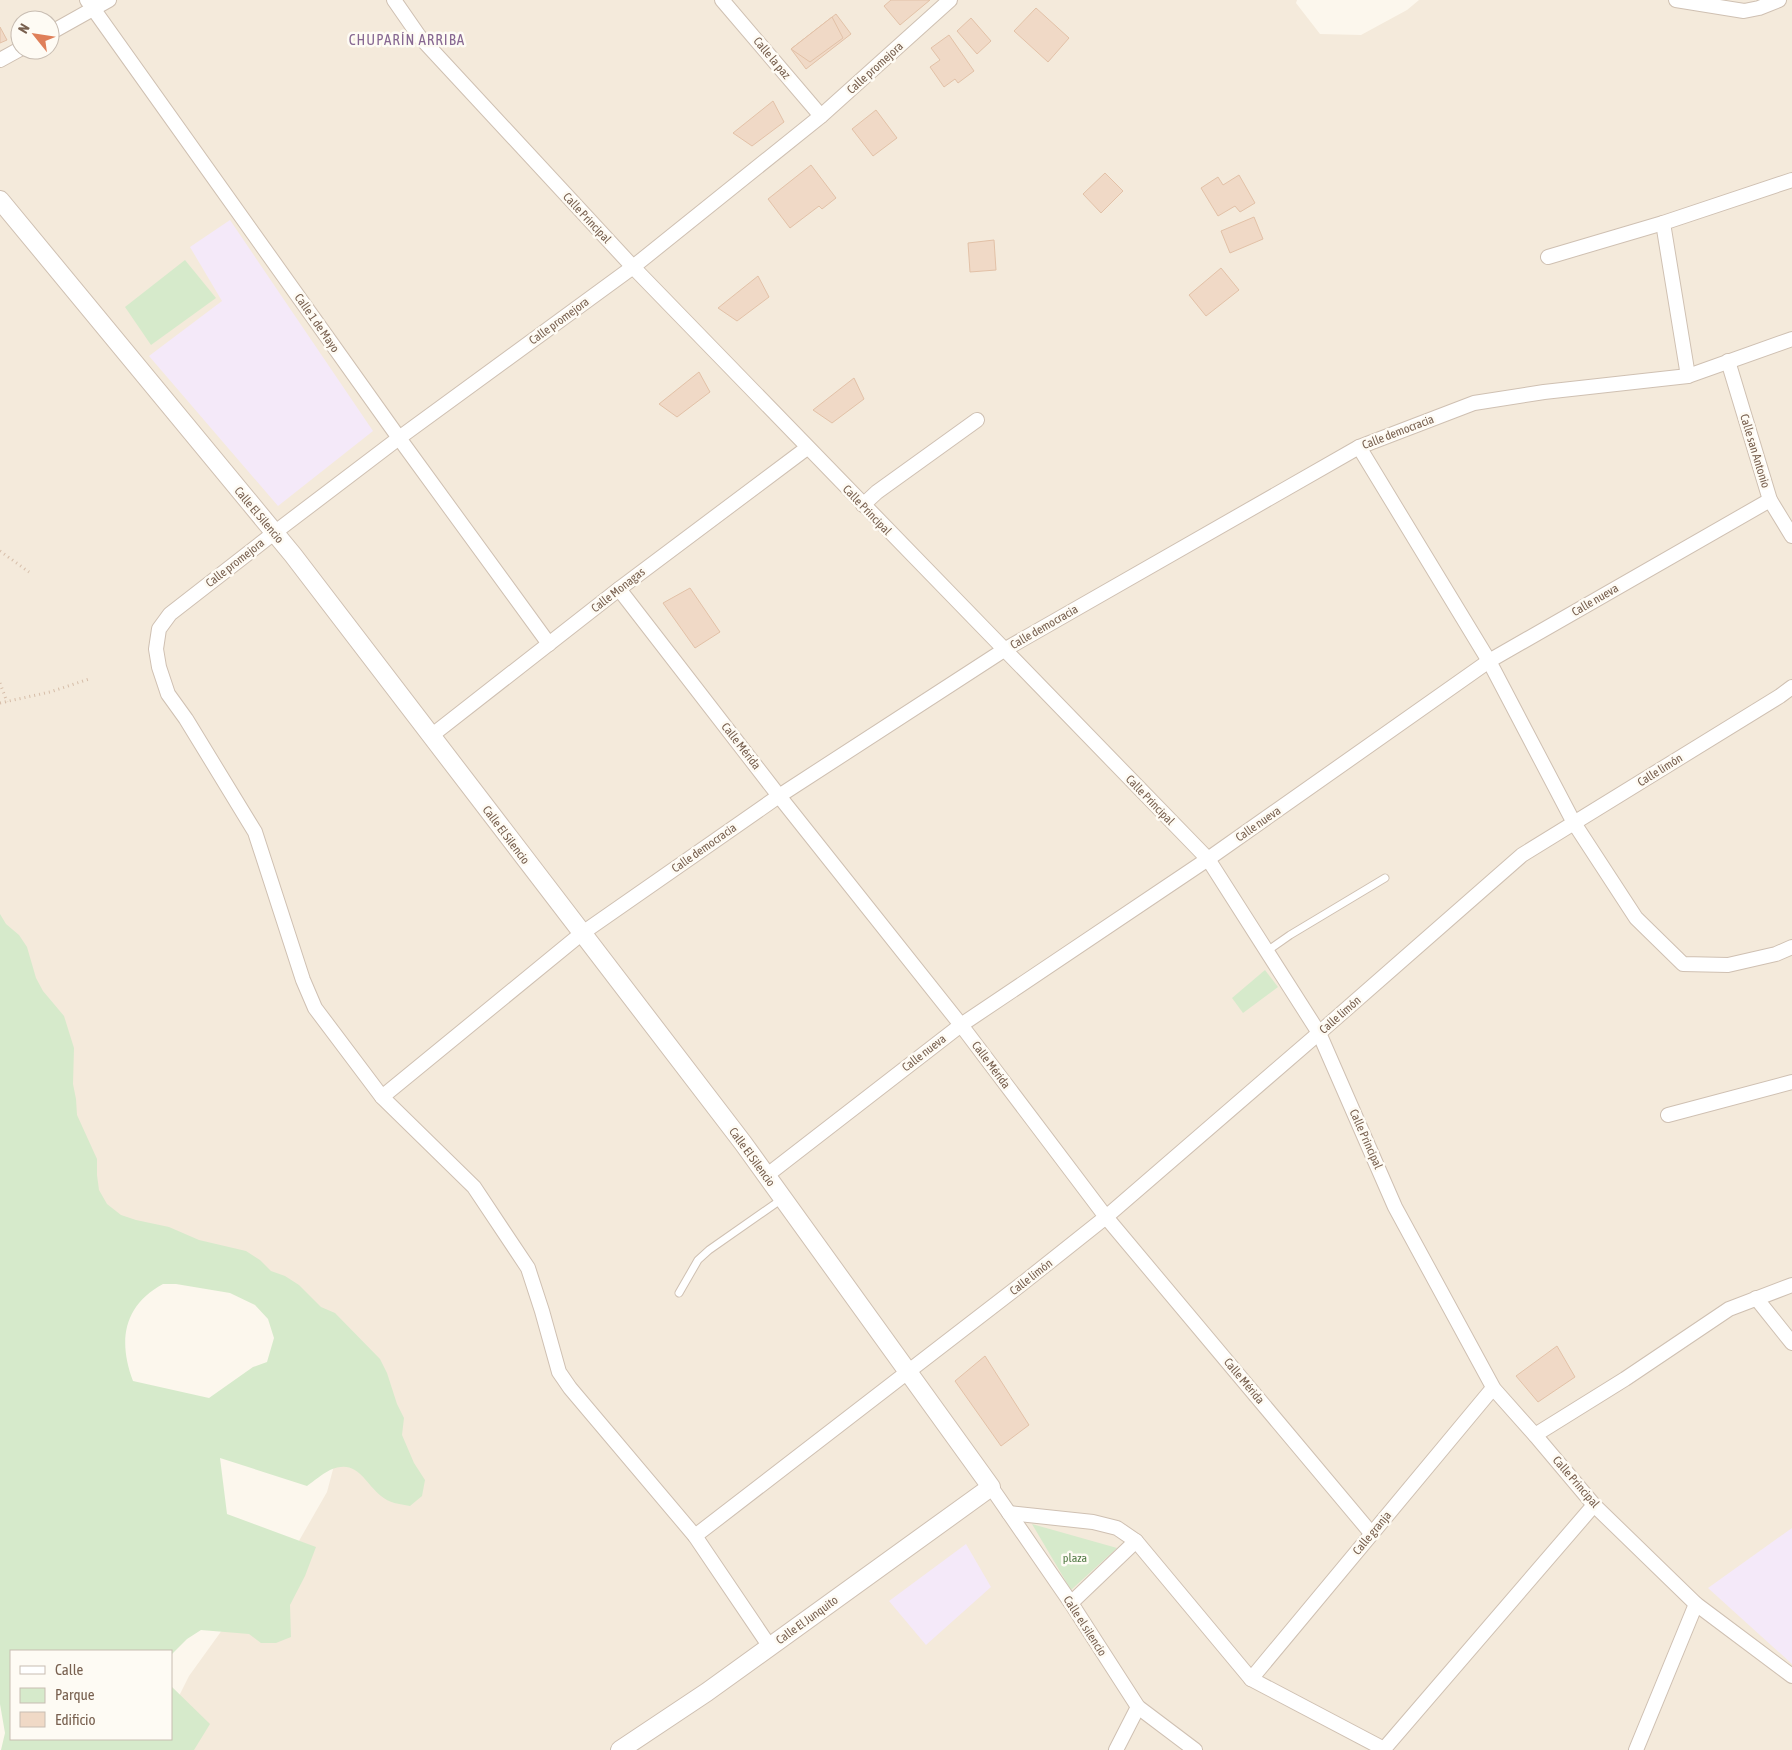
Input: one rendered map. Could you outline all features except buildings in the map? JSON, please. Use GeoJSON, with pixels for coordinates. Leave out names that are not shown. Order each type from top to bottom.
{"type":"FeatureCollection","features":[{"type":"Feature","properties":{"kind":"street"},"geometry":{"type":"LineString","coordinates":[[60,25],[90,4],[109,0]]}},
{"type":"Feature","properties":{"kind":"street","name":"Calle Principal"},"geometry":{"type":"LineString","coordinates":[[394,0],[419,36],[633,267],[1208,860],[1320,1033],[1395,1207],[1493,1388],[1594,1505],[1696,1604],[1792,1676]]}},
{"type":"Feature","properties":{"kind":"street","name":"Calle la paz"},"geometry":{"type":"LineString","coordinates":[[722,0],[821,116]]}},
{"type":"Feature","properties":{"kind":"street","name":"Calle promejora"},"geometry":{"type":"LineString","coordinates":[[382,1096],[316,1008],[303,980],[255,832],[186,719],[168,694],[159,667],[156,649],[159,629],[170,614],[274,533],[399,438],[633,267],[821,116],[950,0]]}},
{"type":"Feature","properties":{"kind":"street"},"geometry":{"type":"LineString","coordinates":[[1676,0],[1744,10],[1760,8],[1778,0]]}},
{"type":"Feature","properties":{"kind":"street","name":"Calle 1 de Mayo"},"geometry":{"type":"LineString","coordinates":[[90,4],[399,438],[550,644]]}},
{"type":"Feature","properties":{"kind":"street"},"geometry":{"type":"LineString","coordinates":[[1548,257],[1663,223],[1792,180]]}},
{"type":"Feature","properties":{"kind":"street","name":"Calle El Silencio"},"geometry":{"type":"LineString","coordinates":[[0,200],[293,556],[743,1143],[991,1487]]}},
{"type":"Feature","properties":{"kind":"street"},"geometry":{"type":"LineString","coordinates":[[1663,223],[1688,376]]}},
{"type":"Feature","properties":{"kind":"street","name":"Calle democracia"},"geometry":{"type":"LineString","coordinates":[[382,1096],[581,934],[779,796],[1004,650],[1359,447],[1474,403],[1544,392],[1688,376],[1792,339]]}},
{"type":"Feature","properties":{"kind":"street","name":"Calle san Antonio"},"geometry":{"type":"LineString","coordinates":[[1728,361],[1770,500],[1792,536]]}},
{"type":"Feature","properties":{"kind":"street"},"geometry":{"type":"LineString","coordinates":[[863,506],[877,492],[977,420]]}},
{"type":"Feature","properties":{"kind":"street"},"geometry":{"type":"LineString","coordinates":[[1359,447],[1488,661],[1574,823],[1636,918],[1684,964],[1728,965],[1776,954],[1792,947]]}},
{"type":"Feature","properties":{"kind":"street","name":"Calle Monagas"},"geometry":{"type":"LineString","coordinates":[[431,736],[619,589],[807,448]]}},
{"type":"Feature","properties":{"kind":"street","name":"Calle nueva"},"geometry":{"type":"LineString","coordinates":[[766,1176],[961,1024],[1208,860],[1488,661],[1770,500]]}},
{"type":"Feature","properties":{"kind":"street","name":"Calle Mérida"},"geometry":{"type":"LineString","coordinates":[[619,589],[779,796],[961,1024],[1106,1217],[1372,1533]]}},
{"type":"Feature","properties":{"kind":"street","name":"Calle limón"},"geometry":{"type":"LineString","coordinates":[[695,1536],[908,1373],[1106,1217],[1320,1033],[1522,855],[1792,687]]}},
{"type":"Feature","properties":{"kind":"street"},"geometry":{"type":"LineString","coordinates":[[1668,1114],[1792,1082]]}},
{"type":"Feature","properties":{"kind":"street"},"geometry":{"type":"LineString","coordinates":[[382,1096],[474,1187],[528,1268],[542,1310],[558,1372],[695,1536],[770,1647]]}},
{"type":"Feature","properties":{"kind":"street"},"geometry":{"type":"LineString","coordinates":[[1535,1435],[1625,1379],[1729,1309],[1792,1285]]}},
{"type":"Feature","properties":{"kind":"street"},"geometry":{"type":"LineString","coordinates":[[1756,1298],[1792,1343]]}},
{"type":"Feature","properties":{"kind":"street","name":"Calle granja"},"geometry":{"type":"LineString","coordinates":[[1251,1679],[1493,1388]]}},
{"type":"Feature","properties":{"kind":"street","name":"Calle el silencio"},"geometry":{"type":"LineString","coordinates":[[991,1487],[1138,1708],[1195,1750]]}},
{"type":"Feature","properties":{"kind":"street","name":"Calle El Junquito"},"geometry":{"type":"LineString","coordinates":[[620,1750],[707,1692],[991,1487]]}},
{"type":"Feature","properties":{"kind":"street"},"geometry":{"type":"LineString","coordinates":[[1009,1513],[1093,1522],[1117,1528],[1136,1541],[1251,1679],[1384,1749],[1594,1505]]}},
{"type":"Feature","properties":{"kind":"street"},"geometry":{"type":"LineString","coordinates":[[1070,1604],[1136,1541]]}},
{"type":"Feature","properties":{"kind":"street"},"geometry":{"type":"LineString","coordinates":[[1636,1750],[1696,1604]]}},
{"type":"Feature","properties":{"kind":"street"},"geometry":{"type":"LineString","coordinates":[[1116,1750],[1138,1708]]}},
{"type":"Feature","properties":{"kind":"lane"},"geometry":{"type":"LineString","coordinates":[[1267,951],[1290,935],[1385,878]]}},
{"type":"Feature","properties":{"kind":"lane"},"geometry":{"type":"LineString","coordinates":[[679,1293],[698,1260],[782,1199]]}},
{"type":"Feature","properties":{"kind":"path"},"geometry":{"type":"LineString","coordinates":[[0,551],[29,572]]}},
{"type":"Feature","properties":{"kind":"path"},"geometry":{"type":"LineString","coordinates":[[0,702],[50,692],[89,679]]}},
{"type":"Feature","properties":{"kind":"path"},"geometry":{"type":"LineString","coordinates":[[0,683],[7,702]]}},
{"type":"Feature","properties":{"kind":"shaded area"},"geometry":{"type":"Polygon","coordinates":[[[0,0],[1297,0],[1296,3],[1320,34],[1361,35],[1407,10],[1419,0],[1792,0],[1792,1750],[152,1750],[172,1740],[172,1710],[189,1676],[243,1601],[288,1560],[327,1492],[336,1458],[294,1318],[235,1289],[100,1246],[0,985],[0,0]]]}},
{"type":"Feature","properties":{"kind":"shaded area"},"geometry":{"type":"Polygon","coordinates":[[[230,220],[373,431],[278,506],[149,356],[222,301],[190,247],[230,220]]]}},
{"type":"Feature","properties":{"kind":"shaded area"},"geometry":{"type":"Polygon","coordinates":[[[1792,1528],[1792,1664],[1708,1588],[1792,1528]]]}},
{"type":"Feature","properties":{"kind":"shaded area"},"geometry":{"type":"Polygon","coordinates":[[[966,1544],[991,1587],[926,1645],[889,1601],[966,1544]]]}},
{"type":"Feature","properties":{"kind":"green space"},"geometry":{"type":"Polygon","coordinates":[[[185,260],[216,298],[151,345],[125,307],[185,260]]]}},
{"type":"Feature","properties":{"kind":"green space"},"geometry":{"type":"Polygon","coordinates":[[[0,914],[6,924],[19,935],[27,947],[36,978],[43,991],[64,1016],[74,1048],[73,1084],[77,1115],[97,1159],[99,1190],[107,1204],[121,1215],[169,1227],[199,1240],[246,1251],[260,1260],[271,1271],[285,1276],[299,1285],[321,1307],[335,1313],[380,1359],[404,1418],[402,1435],[414,1463],[425,1480],[422,1496],[410,1506],[387,1500],[359,1473],[347,1467],[330,1470],[307,1486],[220,1458],[227,1514],[316,1547],[305,1576],[290,1605],[291,1637],[276,1643],[261,1643],[249,1634],[201,1630],[187,1639],[172,1654],[172,1650],[10,1650],[10,1740],[172,1740],[172,1687],[210,1724],[194,1750],[1,1750],[5,1733],[0,1704],[0,914]],[[163,1284],[150,1293],[139,1303],[127,1326],[126,1352],[133,1381],[209,1398],[253,1367],[267,1362],[274,1338],[268,1319],[255,1305],[230,1293],[176,1284],[163,1284]]]}},
{"type":"Feature","properties":{"kind":"green space"},"geometry":{"type":"Polygon","coordinates":[[[1265,970],[1278,987],[1243,1013],[1232,998],[1265,970]]]}},
{"type":"Feature","properties":{"kind":"green space","name":"plaza"},"geometry":{"type":"Polygon","coordinates":[[[1032,1524],[1117,1548],[1071,1590],[1032,1524]]]}},
{"type":"Feature","properties":{"kind":"district","name":"CHUPARÍN ARRIBA"},"geometry":{"type":"Point","coordinates":[407,40]}}]}
